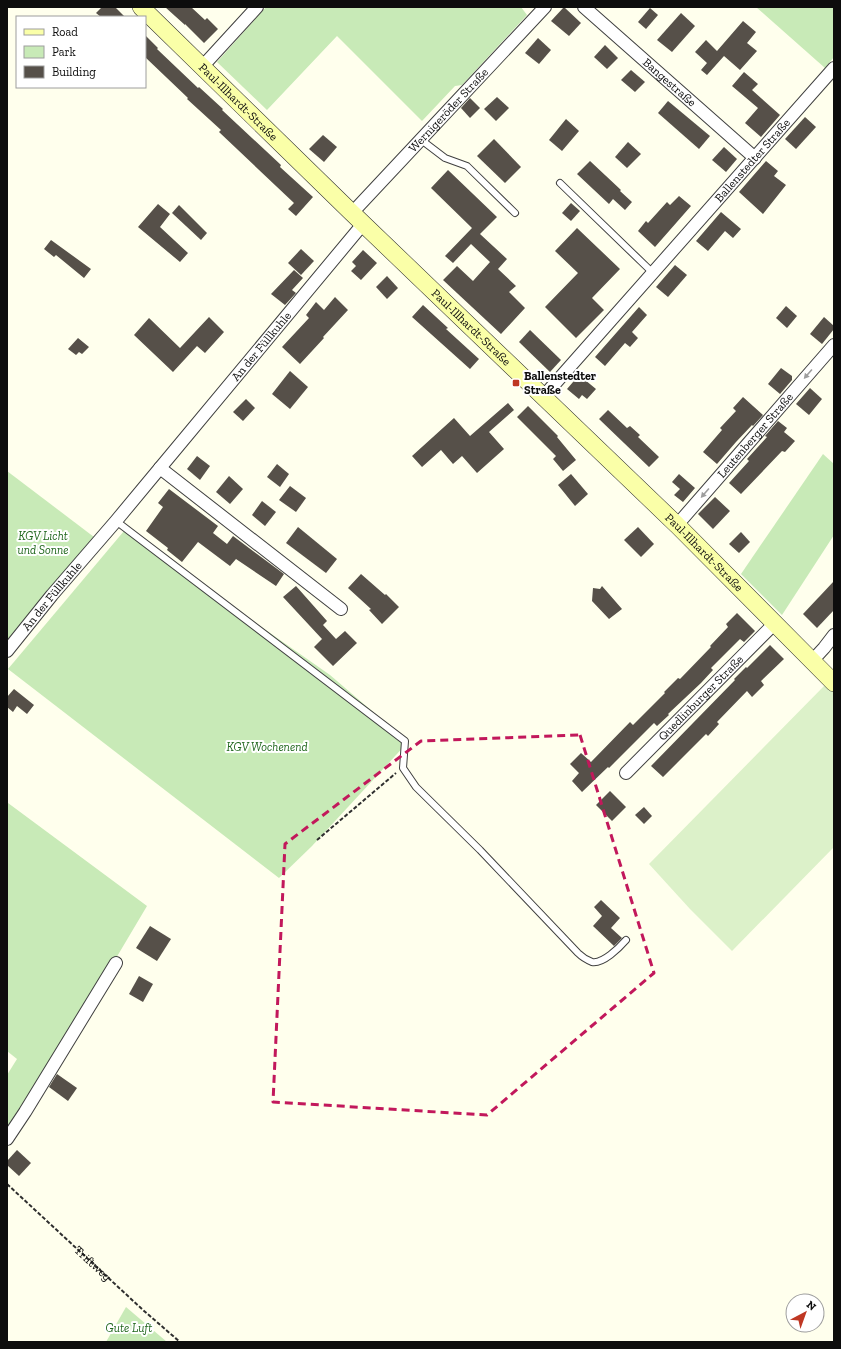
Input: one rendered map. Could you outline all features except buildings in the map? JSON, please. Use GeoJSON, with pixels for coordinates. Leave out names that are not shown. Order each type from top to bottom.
{"type":"FeatureCollection","features":[{"type":"Feature","properties":{"kind":"street","name":"Paul-Illhardt-Straße"},"geometry":{"type":"LineString","coordinates":[[141,7],[358,219],[676,525],[834,683]]}},
{"type":"Feature","properties":{"kind":"street"},"geometry":{"type":"LineString","coordinates":[[202,67],[257,7]]}},
{"type":"Feature","properties":{"kind":"street","name":"Wernigeröder Straße"},"geometry":{"type":"LineString","coordinates":[[358,219],[420,139],[545,7]]}},
{"type":"Feature","properties":{"kind":"street","name":"Bangestraße"},"geometry":{"type":"LineString","coordinates":[[584,7],[755,158]]}},
{"type":"Feature","properties":{"kind":"street","name":"Ballenstedter Straße"},"geometry":{"type":"LineString","coordinates":[[542,397],[653,274],[834,68]]}},
{"type":"Feature","properties":{"kind":"street","name":"An der Füllkuhle"},"geometry":{"type":"LineString","coordinates":[[7,651],[52,595],[160,468],[358,219]]}},
{"type":"Feature","properties":{"kind":"street","name":"Leutenberger Straße"},"geometry":{"type":"LineString","coordinates":[[676,525],[834,345]]}},
{"type":"Feature","properties":{"kind":"street"},"geometry":{"type":"LineString","coordinates":[[160,468],[341,608]]}},
{"type":"Feature","properties":{"kind":"street","name":"Quedlinburger Straße"},"geometry":{"type":"LineString","coordinates":[[626,773],[775,623]]}},
{"type":"Feature","properties":{"kind":"street"},"geometry":{"type":"LineString","coordinates":[[812,660],[834,635]]}},
{"type":"Feature","properties":{"kind":"street"},"geometry":{"type":"LineString","coordinates":[[7,1138],[25,1112],[116,963]]}},
{"type":"Feature","properties":{"kind":"lane"},"geometry":{"type":"LineString","coordinates":[[420,139],[445,158],[467,166],[515,213]]}},
{"type":"Feature","properties":{"kind":"lane"},"geometry":{"type":"LineString","coordinates":[[560,183],[653,274]]}},
{"type":"Feature","properties":{"kind":"lane"},"geometry":{"type":"LineString","coordinates":[[116,521],[405,741],[403,768],[416,788],[480,850],[578,954],[594,962],[603,959],[615,951],[626,940]]}},
{"type":"Feature","properties":{"kind":"path"},"geometry":{"type":"LineString","coordinates":[[317,840],[403,768]]}},
{"type":"Feature","properties":{"kind":"path","name":"Triftweg"},"geometry":{"type":"LineString","coordinates":[[7,1184],[142,1310],[180,1342]]}},
{"type":"Feature","properties":{"kind":"highlighted area"},"geometry":{"type":"Polygon","coordinates":[[[580,735],[654,973],[487,1115],[273,1102],[285,844],[421,741],[580,735]]]}},
{"type":"Feature","properties":{"kind":"green space"},"geometry":{"type":"Polygon","coordinates":[[[266,7],[521,7],[527,15],[462,85],[455,86],[422,121],[337,36],[267,110],[217,62],[266,7]]]}},
{"type":"Feature","properties":{"kind":"green space"},"geometry":{"type":"Polygon","coordinates":[[[756,7],[834,7],[834,57],[825,68],[756,7]]]}},
{"type":"Feature","properties":{"kind":"green space"},"geometry":{"type":"Polygon","coordinates":[[[823,454],[834,464],[834,535],[782,615],[741,574],[823,454]]]}},
{"type":"Feature","properties":{"kind":"green space","name":"KGV Licht und Sonne"},"geometry":{"type":"Polygon","coordinates":[[[7,471],[94,537],[7,647],[7,471]]]}},
{"type":"Feature","properties":{"kind":"green space","name":"KGV Wochenend"},"geometry":{"type":"Polygon","coordinates":[[[124,531],[330,675],[408,742],[312,846],[279,878],[8,669],[124,531]]]}},
{"type":"Feature","properties":{"kind":"green space"},"geometry":{"type":"Polygon","coordinates":[[[826,684],[834,692],[834,847],[732,951],[690,909],[649,864],[826,684]]]}},
{"type":"Feature","properties":{"kind":"green space"},"geometry":{"type":"Polygon","coordinates":[[[8,803],[147,906],[68,1039],[7,1133],[7,1075],[17,1059],[7,1051],[8,803]]]}},
{"type":"Feature","properties":{"kind":"green space","name":"Gute Luft"},"geometry":{"type":"Polygon","coordinates":[[[126,1307],[167,1342],[106,1342],[126,1307]]]}},
{"type":"Feature","properties":{"kind":"place","name":"Ballenstedter Straße"},"geometry":{"type":"Point","coordinates":[516,383]}}]}
